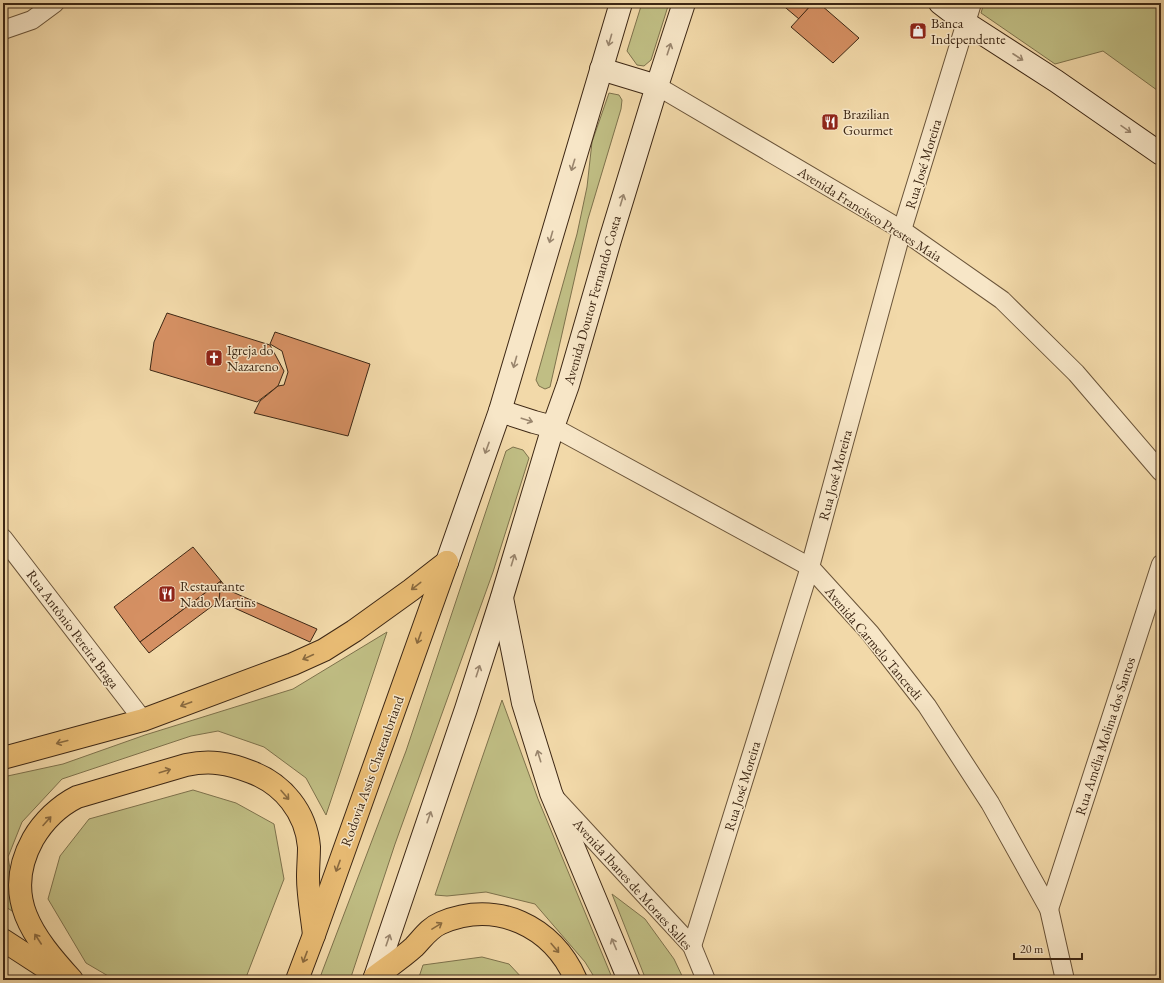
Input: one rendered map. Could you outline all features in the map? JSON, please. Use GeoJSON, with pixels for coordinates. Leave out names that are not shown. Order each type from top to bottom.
{"type":"FeatureCollection","features":[{"type":"Feature","properties":{"kind":"highway"},"geometry":{"type":"LineString","coordinates":[[3,758],[143,720],[292,664],[324,650],[354,631],[447,562]]}},
{"type":"Feature","properties":{"kind":"highway","name":"Rodovia Assis Chateaubriand"},"geometry":{"type":"LineString","coordinates":[[297,980],[447,562]]}},
{"type":"Feature","properties":{"kind":"highway"},"geometry":{"type":"LineString","coordinates":[[72,980],[50,957],[38,940],[26,916],[21,901],[19,886],[20,873],[24,858],[36,834],[49,818],[60,808],[77,797],[199,762],[224,764],[238,767],[256,774],[282,790],[293,804],[301,817],[309,845],[308,877],[314,935]]}},
{"type":"Feature","properties":{"kind":"highway"},"geometry":{"type":"LineString","coordinates":[[374,978],[414,947],[425,935],[440,923],[477,914],[490,914],[510,917],[524,923],[540,933],[552,944],[566,961],[576,980]]}},
{"type":"Feature","properties":{"kind":"highway"},"geometry":{"type":"LineString","coordinates":[[3,940],[64,980]]}},
{"type":"Feature","properties":{"kind":"main road"},"geometry":{"type":"LineString","coordinates":[[447,562],[500,411],[621,3]]}},
{"type":"Feature","properties":{"kind":"main road","name":"Avenida Doutor Fernando Costa"},"geometry":{"type":"LineString","coordinates":[[502,597],[568,385],[657,86],[684,3]]}},
{"type":"Feature","properties":{"kind":"main road"},"geometry":{"type":"LineString","coordinates":[[940,3],[969,13],[1056,81],[1161,154]]}},
{"type":"Feature","properties":{"kind":"main road"},"geometry":{"type":"LineString","coordinates":[[601,69],[657,86]]}},
{"type":"Feature","properties":{"kind":"main road"},"geometry":{"type":"LineString","coordinates":[[500,411],[554,427]]}},
{"type":"Feature","properties":{"kind":"main road"},"geometry":{"type":"LineString","coordinates":[[374,978],[466,709],[502,597]]}},
{"type":"Feature","properties":{"kind":"main road","name":"Avenida Ibanes de Moraes Salles"},"geometry":{"type":"LineString","coordinates":[[502,597],[523,703],[551,793],[629,980]]}},
{"type":"Feature","properties":{"kind":"street"},"geometry":{"type":"LineString","coordinates":[[3,30],[32,20],[55,3]]}},
{"type":"Feature","properties":{"kind":"street","name":"Rua José Moreira"},"geometry":{"type":"LineString","coordinates":[[692,946],[810,567],[902,230],[969,13]]}},
{"type":"Feature","properties":{"kind":"street","name":"Avenida Francisco Prestes Maia"},"geometry":{"type":"LineString","coordinates":[[657,86],[902,230],[1002,300],[1076,373],[1161,472]]}},
{"type":"Feature","properties":{"kind":"street","name":"Avenida Carmelo Tancredi"},"geometry":{"type":"LineString","coordinates":[[554,427],[810,567],[870,634],[927,706],[990,803],[1049,909],[1065,980]]}},
{"type":"Feature","properties":{"kind":"street","name":"Rua Antônio Pereira Braga"},"geometry":{"type":"LineString","coordinates":[[3,538],[143,720]]}},
{"type":"Feature","properties":{"kind":"street","name":"Rua Amélia Molina dos Santos"},"geometry":{"type":"LineString","coordinates":[[1049,909],[1161,564]]}},
{"type":"Feature","properties":{"kind":"street"},"geometry":{"type":"LineString","coordinates":[[3,750],[35,750]]}},
{"type":"Feature","properties":{"kind":"street","name":"Avenida Ibanes de Moraes Salles"},"geometry":{"type":"LineString","coordinates":[[551,793],[692,946],[706,980]]}},
{"type":"Feature","properties":{"kind":"shaded area"},"geometry":{"type":"Polygon","coordinates":[[[642,3],[669,3],[651,60],[644,66],[637,65],[627,51],[642,3]]]}},
{"type":"Feature","properties":{"kind":"shaded area"},"geometry":{"type":"Polygon","coordinates":[[[984,3],[1161,3],[1161,93],[1103,51],[1055,64],[981,13],[984,3]]]}},
{"type":"Feature","properties":{"kind":"shaded area"},"geometry":{"type":"Polygon","coordinates":[[[609,93],[619,95],[622,100],[621,109],[588,219],[550,387],[545,389],[539,386],[536,380],[577,234],[587,187],[592,142],[609,93]]]}},
{"type":"Feature","properties":{"kind":"shaded area"},"geometry":{"type":"Polygon","coordinates":[[[513,447],[523,450],[529,458],[493,572],[395,844],[350,980],[319,980],[406,751],[506,451],[513,447]]]}},
{"type":"Feature","properties":{"kind":"shaded area"},"geometry":{"type":"Polygon","coordinates":[[[387,632],[326,815],[306,778],[264,747],[218,731],[191,736],[62,779],[22,822],[8,857],[18,915],[3,905],[3,777],[63,764],[145,735],[293,689],[387,632]]]}},
{"type":"Feature","properties":{"kind":"shaded area"},"geometry":{"type":"Polygon","coordinates":[[[502,700],[538,799],[613,980],[596,980],[585,962],[535,904],[486,892],[447,896],[435,895],[502,700]]]}},
{"type":"Feature","properties":{"kind":"shaded area"},"geometry":{"type":"Polygon","coordinates":[[[193,790],[236,803],[274,824],[284,879],[245,980],[115,980],[86,963],[48,899],[60,856],[89,819],[193,790]]]}},
{"type":"Feature","properties":{"kind":"shaded area"},"geometry":{"type":"Polygon","coordinates":[[[612,894],[645,919],[674,959],[684,980],[646,980],[612,894]]]}},
{"type":"Feature","properties":{"kind":"shaded area"},"geometry":{"type":"Polygon","coordinates":[[[482,957],[509,964],[524,980],[418,980],[423,965],[482,957]]]}},
{"type":"Feature","properties":{"kind":"building"},"geometry":{"type":"Polygon","coordinates":[[[780,3],[813,3],[799,19],[780,3]]]}},
{"type":"Feature","properties":{"kind":"building"},"geometry":{"type":"Polygon","coordinates":[[[813,3],[821,3],[821,5],[859,38],[833,63],[791,27],[813,3]]]}},
{"type":"Feature","properties":{"kind":"building","name":"Banca Independente"},"geometry":{"type":"Polygon","coordinates":[[[916,24],[925,32],[920,38],[911,30],[916,24]]]}},
{"type":"Feature","properties":{"kind":"building","name":"Igreja do Nazareno"},"geometry":{"type":"Polygon","coordinates":[[[167,313],[270,345],[284,371],[278,386],[257,402],[150,370],[154,342],[167,313]]]}},
{"type":"Feature","properties":{"kind":"building"},"geometry":{"type":"Polygon","coordinates":[[[275,332],[370,364],[348,436],[254,413],[260,401],[278,386],[284,385],[288,372],[282,351],[270,344],[275,332]]]}},
{"type":"Feature","properties":{"kind":"building","name":"Restaurante Nado Martins"},"geometry":{"type":"Polygon","coordinates":[[[193,547],[221,581],[140,642],[114,607],[193,547]]]}},
{"type":"Feature","properties":{"kind":"building"},"geometry":{"type":"Polygon","coordinates":[[[221,581],[219,601],[149,653],[140,642],[221,581]]]}},
{"type":"Feature","properties":{"kind":"building"},"geometry":{"type":"Polygon","coordinates":[[[221,581],[228,590],[317,629],[310,642],[219,601],[221,581]]]}},
{"type":"Feature","properties":{"kind":"place","name":"Banca Independente"},"geometry":{"type":"Point","coordinates":[918,31]}},
{"type":"Feature","properties":{"kind":"place","name":"Brazilian Gourmet"},"geometry":{"type":"Point","coordinates":[830,122]}},
{"type":"Feature","properties":{"kind":"place","name":"Igreja do Nazareno"},"geometry":{"type":"Point","coordinates":[214,358]}},
{"type":"Feature","properties":{"kind":"place","name":"Restaurante Nado Martins"},"geometry":{"type":"Point","coordinates":[167,594]}}]}
